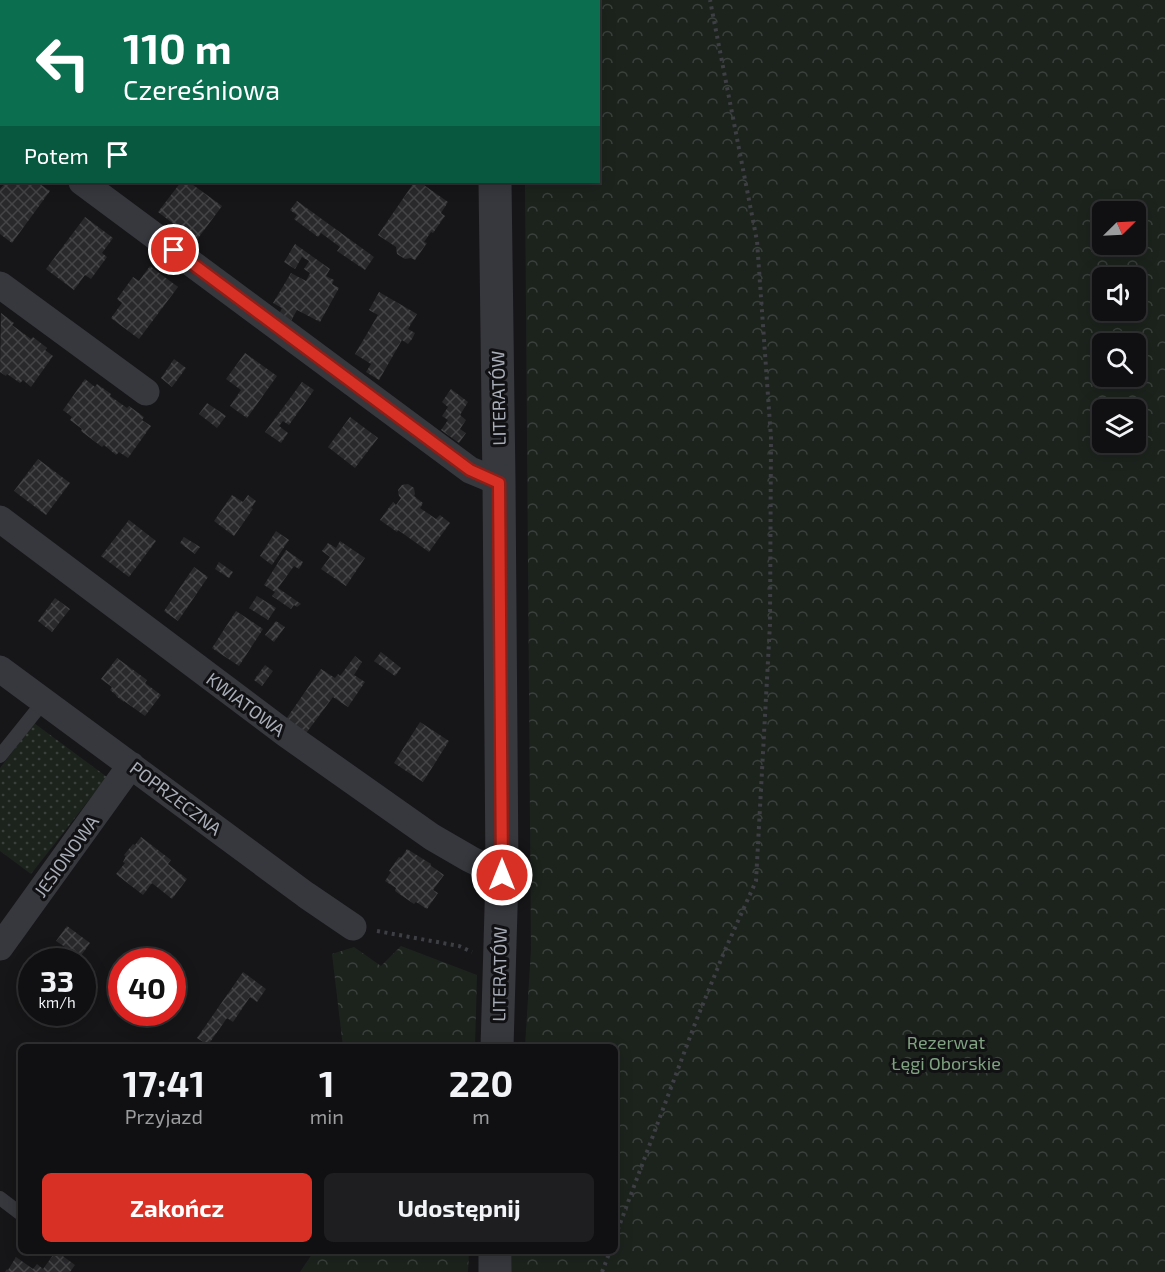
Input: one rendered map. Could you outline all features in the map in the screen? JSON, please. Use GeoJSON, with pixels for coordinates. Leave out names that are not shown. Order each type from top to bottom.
{"type":"FeatureCollection","features":[{"type":"Feature","properties":{"kind":"street"},"geometry":{"type":"LineString","coordinates":[[83,183],[470,470],[499,483]]}},
{"type":"Feature","properties":{"kind":"street","name":"LITERATÓW"},"geometry":{"type":"LineString","coordinates":[[495,183],[502,875],[497,1044]]}},
{"type":"Feature","properties":{"kind":"street"},"geometry":{"type":"LineString","coordinates":[[0,285],[146,392]]}},
{"type":"Feature","properties":{"kind":"street","name":"KWIATOWA"},"geometry":{"type":"LineString","coordinates":[[0,519],[286,734],[432,837],[470,860],[502,875]]}},
{"type":"Feature","properties":{"kind":"street","name":"POPRZECZNA"},"geometry":{"type":"LineString","coordinates":[[0,669],[306,895],[353,927]]}},
{"type":"Feature","properties":{"kind":"street","name":"JESIONOWA"},"geometry":{"type":"LineString","coordinates":[[0,947],[131,765]]}},
{"type":"Feature","properties":{"kind":"street"},"geometry":{"type":"LineString","coordinates":[[495,1254],[495,1272]]}},
{"type":"Feature","properties":{"kind":"lane"},"geometry":{"type":"LineString","coordinates":[[0,756],[44,701]]}},
{"type":"Feature","properties":{"kind":"lane"},"geometry":{"type":"LineString","coordinates":[[0,1198],[18,1212]]}},
{"type":"Feature","properties":{"kind":"path"},"geometry":{"type":"LineString","coordinates":[[618,1230],[696,1021],[756,881],[770,624],[771,438],[757,241],[710,0]]}},
{"type":"Feature","properties":{"kind":"path"},"geometry":{"type":"LineString","coordinates":[[353,927],[459,946],[481,956],[500,958]]}},
{"type":"Feature","properties":{"kind":"path"},"geometry":{"type":"LineString","coordinates":[[602,1272],[609,1254]]}},
{"type":"Feature","properties":{"kind":"green space","name":"Rezerwat Łęgi Oborskie"},"geometry":{"type":"Polygon","coordinates":[[[600,0],[1165,0],[1165,1272],[511,1272],[512,1254],[618,1254],[618,1044],[525,1044],[531,949],[525,183],[600,183],[600,0]]]}},
{"type":"Feature","properties":{"kind":"green space"},"geometry":{"type":"Polygon","coordinates":[[[34,723],[107,777],[31,874],[0,851],[0,768],[34,723]]]}},
{"type":"Feature","properties":{"kind":"green space"},"geometry":{"type":"Polygon","coordinates":[[[401,946],[477,975],[475,1044],[343,1044],[332,954],[354,947],[381,966],[401,946]]]}},
{"type":"Feature","properties":{"kind":"green space"},"geometry":{"type":"Polygon","coordinates":[[[312,1254],[469,1254],[468,1272],[300,1272],[312,1254]]]}},
{"type":"Feature","properties":{"kind":"building"},"geometry":{"type":"Polygon","coordinates":[[[5,183],[11,185],[13,183],[38,183],[50,191],[12,243],[0,234],[0,189],[5,183]]]}},
{"type":"Feature","properties":{"kind":"building"},"geometry":{"type":"Polygon","coordinates":[[[180,183],[190,183],[222,206],[196,241],[158,212],[180,183]]]}},
{"type":"Feature","properties":{"kind":"building"},"geometry":{"type":"Polygon","coordinates":[[[421,183],[448,202],[441,213],[445,216],[424,242],[427,243],[415,260],[405,259],[397,254],[396,247],[378,235],[413,184],[421,183]]]}},
{"type":"Feature","properties":{"kind":"building"},"geometry":{"type":"Polygon","coordinates":[[[297,201],[374,257],[365,270],[337,251],[340,247],[321,233],[318,237],[294,219],[297,215],[290,210],[297,201]]]}},
{"type":"Feature","properties":{"kind":"building"},"geometry":{"type":"Polygon","coordinates":[[[85,217],[113,238],[102,253],[107,257],[91,279],[85,275],[74,290],[46,269],[85,217]]]}},
{"type":"Feature","properties":{"kind":"building"},"geometry":{"type":"Polygon","coordinates":[[[295,244],[330,269],[326,276],[334,280],[332,284],[339,288],[320,322],[297,310],[291,321],[279,314],[282,308],[273,303],[291,273],[306,281],[310,273],[304,269],[309,261],[302,257],[295,269],[284,262],[295,244]]]}},
{"type":"Feature","properties":{"kind":"building"},"geometry":{"type":"Polygon","coordinates":[[[150,266],[178,287],[139,339],[111,318],[122,303],[117,299],[133,277],[139,281],[150,266]]]}},
{"type":"Feature","properties":{"kind":"building"},"geometry":{"type":"Polygon","coordinates":[[[379,292],[417,314],[408,329],[415,333],[412,339],[408,344],[402,340],[379,380],[366,372],[371,364],[355,354],[378,315],[369,310],[379,292]]]}},
{"type":"Feature","properties":{"kind":"building"},"geometry":{"type":"Polygon","coordinates":[[[1,313],[14,323],[12,325],[47,348],[45,350],[53,356],[31,387],[23,380],[20,383],[0,372],[1,313]]]}},
{"type":"Feature","properties":{"kind":"building"},"geometry":{"type":"Polygon","coordinates":[[[245,353],[277,376],[247,418],[230,406],[241,390],[226,379],[245,353]]]}},
{"type":"Feature","properties":{"kind":"building"},"geometry":{"type":"Polygon","coordinates":[[[174,359],[186,368],[172,387],[161,378],[174,359]]]}},
{"type":"Feature","properties":{"kind":"building"},"geometry":{"type":"Polygon","coordinates":[[[85,379],[95,387],[97,384],[127,408],[129,406],[144,417],[142,420],[151,426],[128,458],[119,452],[116,455],[104,445],[102,447],[81,431],[82,429],[70,420],[72,417],[63,410],[85,379]]]}},
{"type":"Feature","properties":{"kind":"building"},"geometry":{"type":"Polygon","coordinates":[[[302,382],[314,390],[289,425],[283,421],[279,426],[288,433],[281,443],[265,432],[302,382]]]}},
{"type":"Feature","properties":{"kind":"building"},"geometry":{"type":"Polygon","coordinates":[[[451,389],[468,402],[460,415],[466,420],[460,429],[466,433],[459,443],[441,430],[448,420],[442,416],[448,407],[442,402],[451,389]]]}},
{"type":"Feature","properties":{"kind":"building"},"geometry":{"type":"Polygon","coordinates":[[[207,403],[226,416],[217,428],[199,414],[207,403]]]}},
{"type":"Feature","properties":{"kind":"building"},"geometry":{"type":"Polygon","coordinates":[[[350,417],[378,438],[355,468],[328,447],[350,417]]]}},
{"type":"Feature","properties":{"kind":"building"},"geometry":{"type":"Polygon","coordinates":[[[38,459],[70,483],[46,515],[14,491],[38,459]]]}},
{"type":"Feature","properties":{"kind":"building"},"geometry":{"type":"Polygon","coordinates":[[[408,484],[414,488],[414,496],[423,503],[420,508],[436,519],[440,515],[450,523],[429,552],[380,520],[393,502],[396,505],[401,498],[398,490],[402,485],[408,484]]]}},
{"type":"Feature","properties":{"kind":"building"},"geometry":{"type":"Polygon","coordinates":[[[232,495],[243,502],[248,495],[256,501],[234,536],[214,521],[232,495]]]}},
{"type":"Feature","properties":{"kind":"building"},"geometry":{"type":"Polygon","coordinates":[[[129,520],[156,541],[129,577],[101,556],[129,520]]]}},
{"type":"Feature","properties":{"kind":"building"},"geometry":{"type":"Polygon","coordinates":[[[276,531],[289,540],[272,565],[260,556],[276,531]]]}},
{"type":"Feature","properties":{"kind":"building"},"geometry":{"type":"Polygon","coordinates":[[[184,537],[200,547],[195,554],[180,543],[184,537]]]}},
{"type":"Feature","properties":{"kind":"building"},"geometry":{"type":"Polygon","coordinates":[[[340,541],[365,558],[346,586],[321,569],[330,557],[322,551],[328,543],[336,548],[340,541]]]}},
{"type":"Feature","properties":{"kind":"building"},"geometry":{"type":"Polygon","coordinates":[[[286,550],[303,562],[299,569],[294,566],[278,588],[301,604],[297,607],[294,605],[291,609],[272,596],[275,592],[264,585],[286,550]]]}},
{"type":"Feature","properties":{"kind":"building"},"geometry":{"type":"Polygon","coordinates":[[[219,562],[233,572],[229,578],[215,569],[219,562]]]}},
{"type":"Feature","properties":{"kind":"building"},"geometry":{"type":"Polygon","coordinates":[[[194,567],[208,577],[178,621],[164,611],[194,567]]]}},
{"type":"Feature","properties":{"kind":"building"},"geometry":{"type":"Polygon","coordinates":[[[257,596],[276,608],[268,620],[249,608],[257,596]]]}},
{"type":"Feature","properties":{"kind":"building"},"geometry":{"type":"Polygon","coordinates":[[[55,598],[70,609],[52,632],[38,621],[55,598]]]}},
{"type":"Feature","properties":{"kind":"building"},"geometry":{"type":"Polygon","coordinates":[[[236,611],[263,629],[239,666],[212,648],[236,611]]]}},
{"type":"Feature","properties":{"kind":"building"},"geometry":{"type":"Polygon","coordinates":[[[276,621],[285,627],[274,642],[265,635],[276,621]]]}},
{"type":"Feature","properties":{"kind":"building"},"geometry":{"type":"Polygon","coordinates":[[[381,652],[401,668],[395,676],[374,661],[381,652]]]}},
{"type":"Feature","properties":{"kind":"building"},"geometry":{"type":"Polygon","coordinates":[[[355,656],[362,662],[354,675],[365,682],[348,707],[333,697],[304,736],[284,722],[321,669],[335,678],[338,674],[340,676],[355,656]]]}},
{"type":"Feature","properties":{"kind":"building"},"geometry":{"type":"Polygon","coordinates":[[[117,658],[147,680],[145,683],[161,695],[145,716],[116,696],[110,690],[112,687],[101,679],[117,658]]]}},
{"type":"Feature","properties":{"kind":"building"},"geometry":{"type":"Polygon","coordinates":[[[265,665],[273,671],[262,686],[254,680],[265,665]]]}},
{"type":"Feature","properties":{"kind":"building"},"geometry":{"type":"Polygon","coordinates":[[[420,722],[449,741],[423,782],[394,763],[420,722]]]}},
{"type":"Feature","properties":{"kind":"building"},"geometry":{"type":"Polygon","coordinates":[[[141,837],[171,860],[168,864],[187,879],[172,899],[152,883],[143,895],[116,874],[125,863],[123,862],[126,856],[124,855],[141,837]]]}},
{"type":"Feature","properties":{"kind":"building"},"geometry":{"type":"Polygon","coordinates":[[[407,849],[444,875],[433,890],[438,893],[427,909],[416,902],[414,904],[385,881],[391,872],[389,871],[407,849]]]}},
{"type":"Feature","properties":{"kind":"building"},"geometry":{"type":"Polygon","coordinates":[[[67,926],[90,943],[86,948],[66,948],[56,941],[67,926]]]}},
{"type":"Feature","properties":{"kind":"building"},"geometry":{"type":"Polygon","coordinates":[[[243,972],[266,989],[257,1002],[250,997],[233,1022],[227,1018],[209,1044],[197,1038],[243,972]]]}},
{"type":"Feature","properties":{"kind":"building"},"geometry":{"type":"Polygon","coordinates":[[[54,1254],[60,1254],[75,1265],[70,1272],[5,1272],[16,1257],[33,1269],[37,1264],[43,1269],[54,1254]]]}},
{"type":"Feature","properties":{"kind":"route"},"geometry":{"type":"LineString","coordinates":[[174,250],[470,470],[499,483],[502,875]]}}]}
